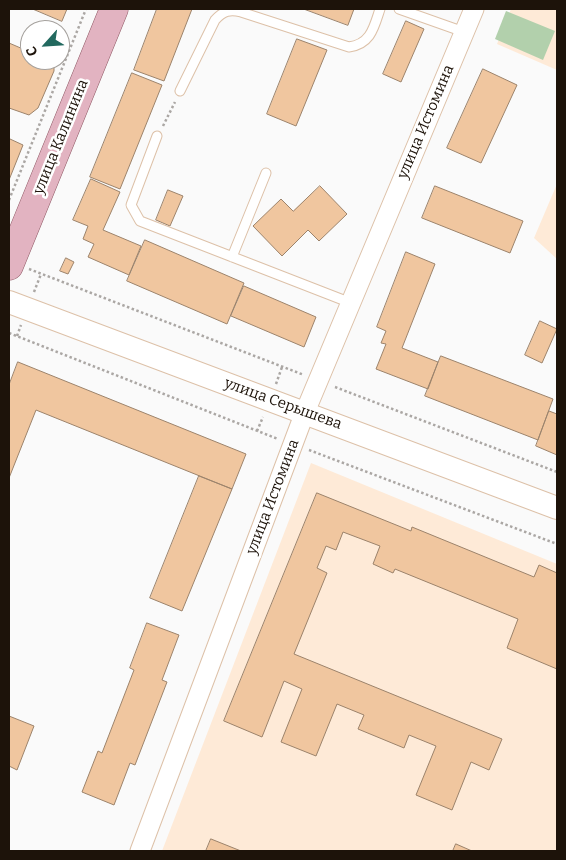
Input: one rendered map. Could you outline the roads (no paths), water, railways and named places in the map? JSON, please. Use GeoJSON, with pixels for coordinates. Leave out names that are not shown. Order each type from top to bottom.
{"type":"FeatureCollection","features":[{"type":"Feature","properties":{"kind":"main road","name":"улица Калинина"},"geometry":{"type":"LineString","coordinates":[[10,264],[114,9]]}},
{"type":"Feature","properties":{"kind":"street","name":"улица Истомина"},"geometry":{"type":"LineString","coordinates":[[140,851],[305,412],[474,9]]}},
{"type":"Feature","properties":{"kind":"street","name":"улица Серышева"},"geometry":{"type":"LineString","coordinates":[[9,302],[557,508]]}},
{"type":"Feature","properties":{"kind":"lane"},"geometry":{"type":"LineString","coordinates":[[180,91],[215,20],[221,13],[232,10],[242,12],[349,47],[365,42],[372,34],[380,9]]}},
{"type":"Feature","properties":{"kind":"lane"},"geometry":{"type":"LineString","coordinates":[[400,9],[464,32]]}},
{"type":"Feature","properties":{"kind":"lane"},"geometry":{"type":"LineString","coordinates":[[158,136],[131,206],[140,221],[351,303]]}},
{"type":"Feature","properties":{"kind":"lane"},"geometry":{"type":"LineString","coordinates":[[232,257],[266,173]]}}]}
